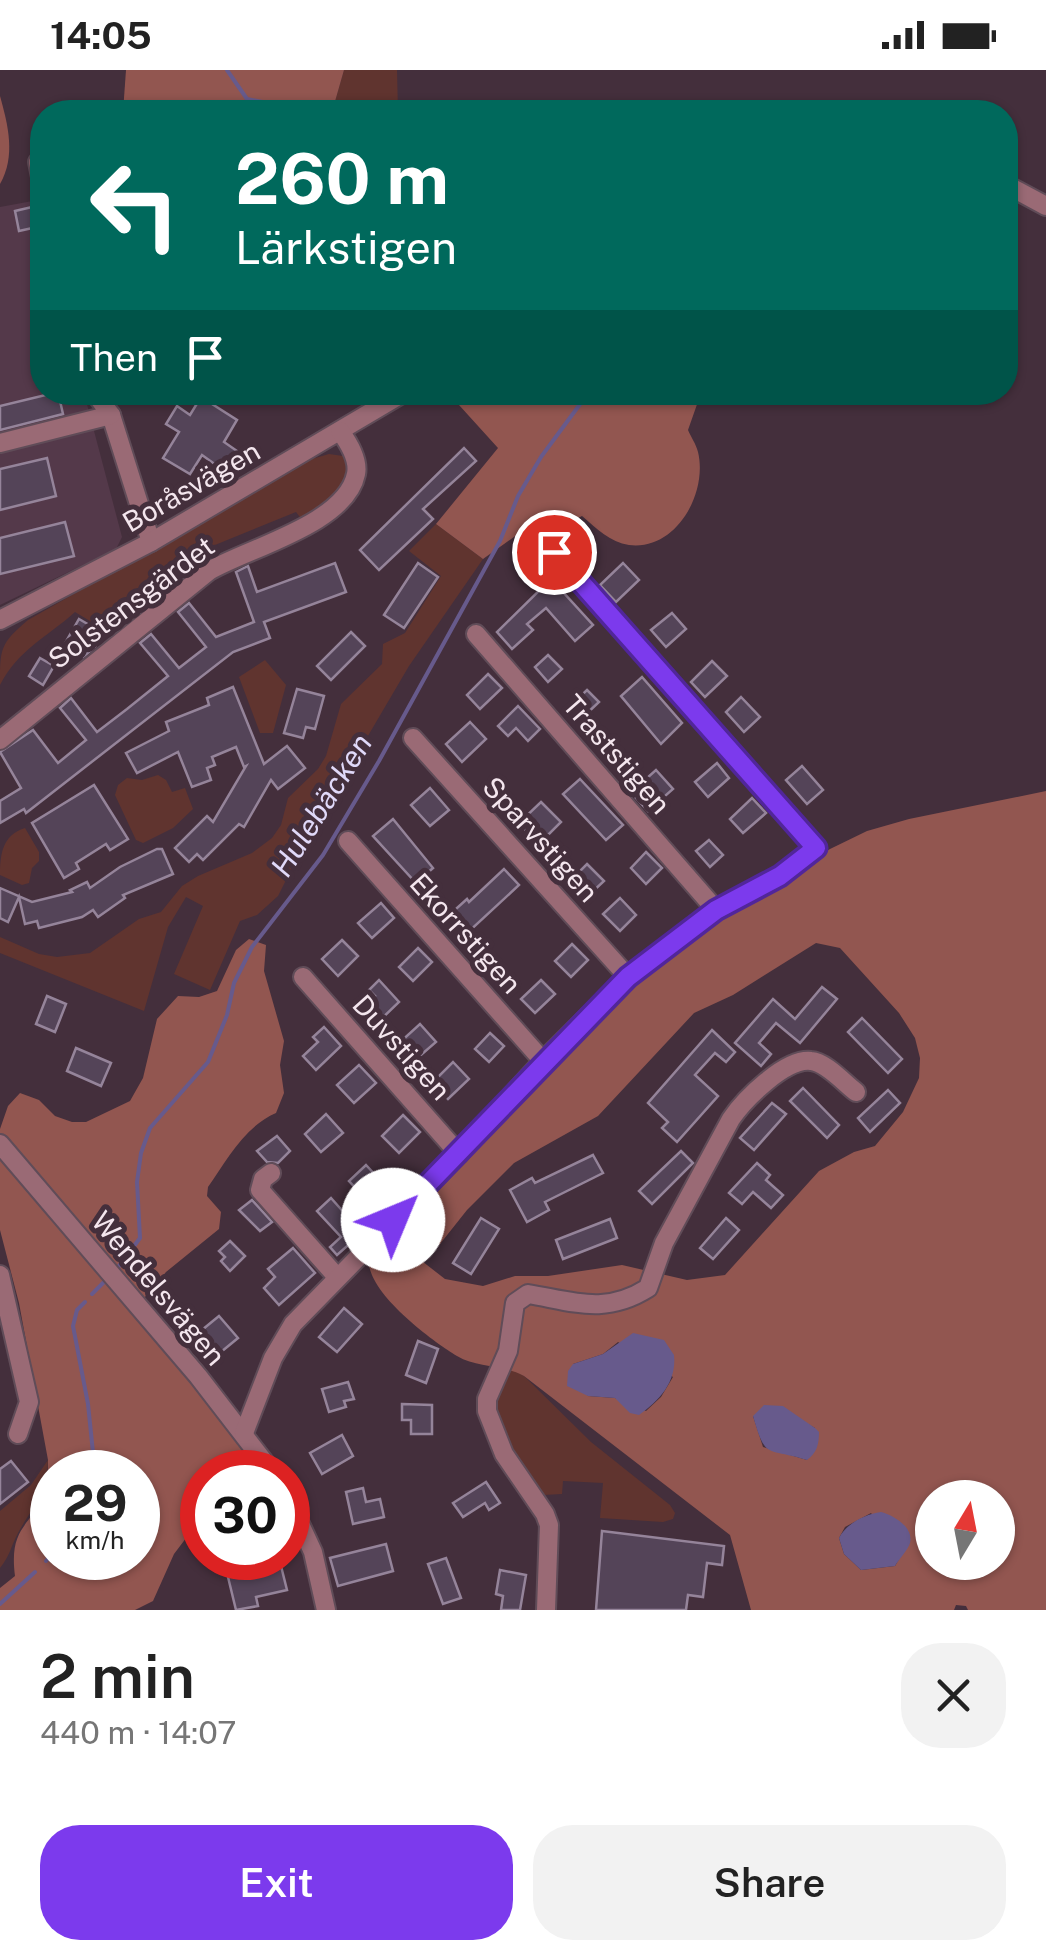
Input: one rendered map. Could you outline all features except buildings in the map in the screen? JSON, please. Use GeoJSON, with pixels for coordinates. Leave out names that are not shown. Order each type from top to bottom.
{"type":"FeatureCollection","features":[{"type":"Feature","properties":{"kind":"street"},"geometry":{"type":"LineString","coordinates":[[1018,191],[1046,206]]}},
{"type":"Feature","properties":{"kind":"street"},"geometry":{"type":"LineString","coordinates":[[103,405],[110,416],[151,542]]}},
{"type":"Feature","properties":{"kind":"street","name":"Boråsvägen"},"geometry":{"type":"LineString","coordinates":[[0,620],[151,542],[383,405]]}},
{"type":"Feature","properties":{"kind":"street"},"geometry":{"type":"LineString","coordinates":[[0,443],[110,416]]}},
{"type":"Feature","properties":{"kind":"street","name":"Solstensgärdet"},"geometry":{"type":"LineString","coordinates":[[0,740],[209,571],[230,558],[300,530],[337,504],[356,477],[357,469],[340,431]]}},
{"type":"Feature","properties":{"kind":"street"},"geometry":{"type":"LineString","coordinates":[[244,1433],[282,1339],[337,1276],[459,1154],[543,1061],[628,977],[716,910],[780,876],[816,848],[554,552]]}},
{"type":"Feature","properties":{"kind":"street","name":"Traststigen"},"geometry":{"type":"LineString","coordinates":[[476,634],[716,910]]}},
{"type":"Feature","properties":{"kind":"street","name":"Sparvstigen"},"geometry":{"type":"LineString","coordinates":[[414,738],[628,977]]}},
{"type":"Feature","properties":{"kind":"street","name":"Ekorrstigen"},"geometry":{"type":"LineString","coordinates":[[348,841],[543,1061]]}},
{"type":"Feature","properties":{"kind":"street","name":"Duvstigen"},"geometry":{"type":"LineString","coordinates":[[303,977],[459,1154]]}},
{"type":"Feature","properties":{"kind":"street"},"geometry":{"type":"LineString","coordinates":[[546,1610],[546,1514],[504,1454],[487,1411],[487,1398],[508,1351],[516,1303],[528,1294],[597,1306],[620,1303],[648,1288],[664,1243],[731,1119],[742,1102],[782,1070],[811,1060],[822,1064],[856,1092]]}},
{"type":"Feature","properties":{"kind":"street","name":"Wendelsvägen"},"geometry":{"type":"LineString","coordinates":[[0,1144],[256,1450]]}},
{"type":"Feature","properties":{"kind":"street"},"geometry":{"type":"LineString","coordinates":[[271,1173],[262,1179],[260,1190],[337,1276]]}},
{"type":"Feature","properties":{"kind":"street"},"geometry":{"type":"LineString","coordinates":[[0,1275],[29,1402],[18,1434]]}},
{"type":"Feature","properties":{"kind":"street"},"geometry":{"type":"LineString","coordinates":[[310,1548],[326,1610]]}},
{"type":"Feature","properties":{"kind":"shaded area"},"geometry":{"type":"Polygon","coordinates":[[[126,70],[344,70],[335,100],[124,100],[126,70]]]}},
{"type":"Feature","properties":{"kind":"shaded area"},"geometry":{"type":"Polygon","coordinates":[[[344,70],[397,70],[398,100],[335,100],[344,70]]]}},
{"type":"Feature","properties":{"kind":"shaded area"},"geometry":{"type":"Polygon","coordinates":[[[0,96],[9,151],[0,184],[0,96]]]}},
{"type":"Feature","properties":{"kind":"shaded area"},"geometry":{"type":"Polygon","coordinates":[[[30,201],[30,405],[87,405],[122,537],[116,549],[0,605],[0,207],[30,201]]]}},
{"type":"Feature","properties":{"kind":"shaded area"},"geometry":{"type":"Polygon","coordinates":[[[459,405],[697,405],[688,430],[698,452],[698,485],[685,516],[661,539],[646,544],[622,543],[609,538],[582,516],[544,536],[521,532],[483,559],[436,524],[498,448],[459,405]]]}},
{"type":"Feature","properties":{"kind":"shaded area"},"geometry":{"type":"Polygon","coordinates":[[[329,454],[343,456],[349,463],[348,480],[303,521],[296,512],[215,545],[157,588],[163,598],[130,624],[120,614],[100,627],[75,612],[24,653],[0,685],[4,648],[28,620],[312,459],[329,454]]]}},
{"type":"Feature","properties":{"kind":"shaded area"},"geometry":{"type":"Polygon","coordinates":[[[436,524],[483,559],[409,666],[278,896],[257,915],[240,921],[210,990],[174,974],[203,906],[186,897],[168,927],[144,1011],[0,953],[0,937],[39,954],[57,957],[90,953],[139,919],[161,912],[182,886],[252,853],[272,838],[281,825],[288,798],[326,756],[341,704],[382,664],[383,644],[405,633],[441,576],[409,551],[436,524]]]}},
{"type":"Feature","properties":{"kind":"shaded area"},"geometry":{"type":"Polygon","coordinates":[[[265,660],[286,685],[273,733],[260,733],[239,677],[265,660]]]}},
{"type":"Feature","properties":{"kind":"shaded area"},"geometry":{"type":"Polygon","coordinates":[[[158,775],[172,792],[185,788],[193,809],[173,828],[143,843],[136,840],[115,795],[118,785],[127,778],[142,780],[158,775]]]}},
{"type":"Feature","properties":{"kind":"shaded area"},"geometry":{"type":"Polygon","coordinates":[[[1046,791],[1046,1610],[968,1610],[956,1605],[954,1610],[751,1610],[730,1535],[524,1376],[465,1360],[424,1333],[386,1297],[369,1261],[375,1245],[396,1234],[403,1218],[449,1167],[631,985],[713,919],[867,831],[1046,791]],[[816,943],[733,995],[694,1013],[598,1116],[514,1163],[440,1244],[418,1258],[445,1279],[483,1286],[515,1276],[548,1276],[622,1265],[687,1280],[725,1275],[819,1171],[854,1152],[875,1146],[903,1112],[919,1078],[915,1038],[899,1013],[840,948],[816,943]],[[618,1342],[603,1354],[573,1364],[588,1396],[615,1398],[646,1411],[661,1397],[673,1377],[618,1342]],[[753,1416],[763,1447],[807,1460],[815,1428],[797,1418],[753,1416]],[[871,1513],[845,1527],[839,1538],[844,1554],[861,1570],[895,1566],[902,1554],[871,1513]]]}},
{"type":"Feature","properties":{"kind":"shaded area"},"geometry":{"type":"Polygon","coordinates":[[[25,828],[39,852],[39,861],[32,868],[29,883],[22,885],[0,875],[0,868],[7,841],[25,828]]]}},
{"type":"Feature","properties":{"kind":"shaded area"},"geometry":{"type":"Polygon","coordinates":[[[249,939],[266,945],[264,971],[284,1041],[280,1065],[284,1093],[276,1113],[246,1135],[208,1187],[207,1196],[221,1212],[219,1229],[166,1272],[134,1310],[135,1318],[220,1415],[243,1448],[180,1450],[180,1546],[153,1601],[135,1610],[0,1610],[0,1588],[15,1576],[15,1545],[30,1519],[30,1580],[160,1580],[160,1450],[46,1450],[19,1303],[0,1230],[0,1129],[8,1106],[20,1093],[39,1100],[55,1116],[86,1122],[130,1101],[143,1078],[157,1019],[178,996],[199,997],[217,991],[236,950],[249,939]]]}},
{"type":"Feature","properties":{"kind":"shaded area"},"geometry":{"type":"Polygon","coordinates":[[[633,1333],[664,1340],[674,1355],[670,1382],[646,1410],[639,1415],[630,1413],[615,1398],[588,1396],[567,1386],[573,1364],[603,1354],[633,1333]]]}},
{"type":"Feature","properties":{"kind":"shaded area"},"geometry":{"type":"Polygon","coordinates":[[[506,1366],[524,1376],[591,1442],[670,1505],[675,1513],[673,1519],[663,1522],[600,1518],[603,1483],[563,1481],[562,1494],[543,1495],[516,1457],[495,1405],[506,1366]]]}},
{"type":"Feature","properties":{"kind":"shaded area"},"geometry":{"type":"Polygon","coordinates":[[[764,1405],[783,1406],[819,1432],[817,1448],[807,1460],[765,1446],[753,1416],[764,1405]]]}},
{"type":"Feature","properties":{"kind":"shaded area"},"geometry":{"type":"Polygon","coordinates":[[[30,1486],[30,1514],[0,1568],[0,1511],[30,1486]]]}},
{"type":"Feature","properties":{"kind":"shaded area"},"geometry":{"type":"Polygon","coordinates":[[[881,1512],[906,1527],[910,1543],[895,1566],[861,1570],[844,1554],[839,1538],[857,1520],[881,1512]]]}},
{"type":"Feature","properties":{"kind":"waterway","name":"Hulebäcken"},"geometry":{"type":"LineString","coordinates":[[227,70],[247,99],[252,100]]}},
{"type":"Feature","properties":{"kind":"waterway","name":"Hulebäcken"},"geometry":{"type":"LineString","coordinates":[[116,1270],[140,1238],[137,1182],[150,1128],[208,1062],[227,1015],[234,983],[252,947],[323,855],[500,541],[518,496],[579,405]]}},
{"type":"Feature","properties":{"kind":"waterway","name":"Hulebäcken"},"geometry":{"type":"LineString","coordinates":[[92,1294],[106,1280]]}},
{"type":"Feature","properties":{"kind":"waterway","name":"Hulebäcken"},"geometry":{"type":"LineString","coordinates":[[85,1302],[77,1310],[73,1326],[93,1450]]}},
{"type":"Feature","properties":{"kind":"waterway","name":"Hulebäcken"},"geometry":{"type":"LineString","coordinates":[[0,1604],[30,1577]]}},
{"type":"Feature","properties":{"kind":"route"},"geometry":{"type":"LineString","coordinates":[[393,1220],[628,977],[716,910],[780,876],[816,848],[554,552]]}}]}
